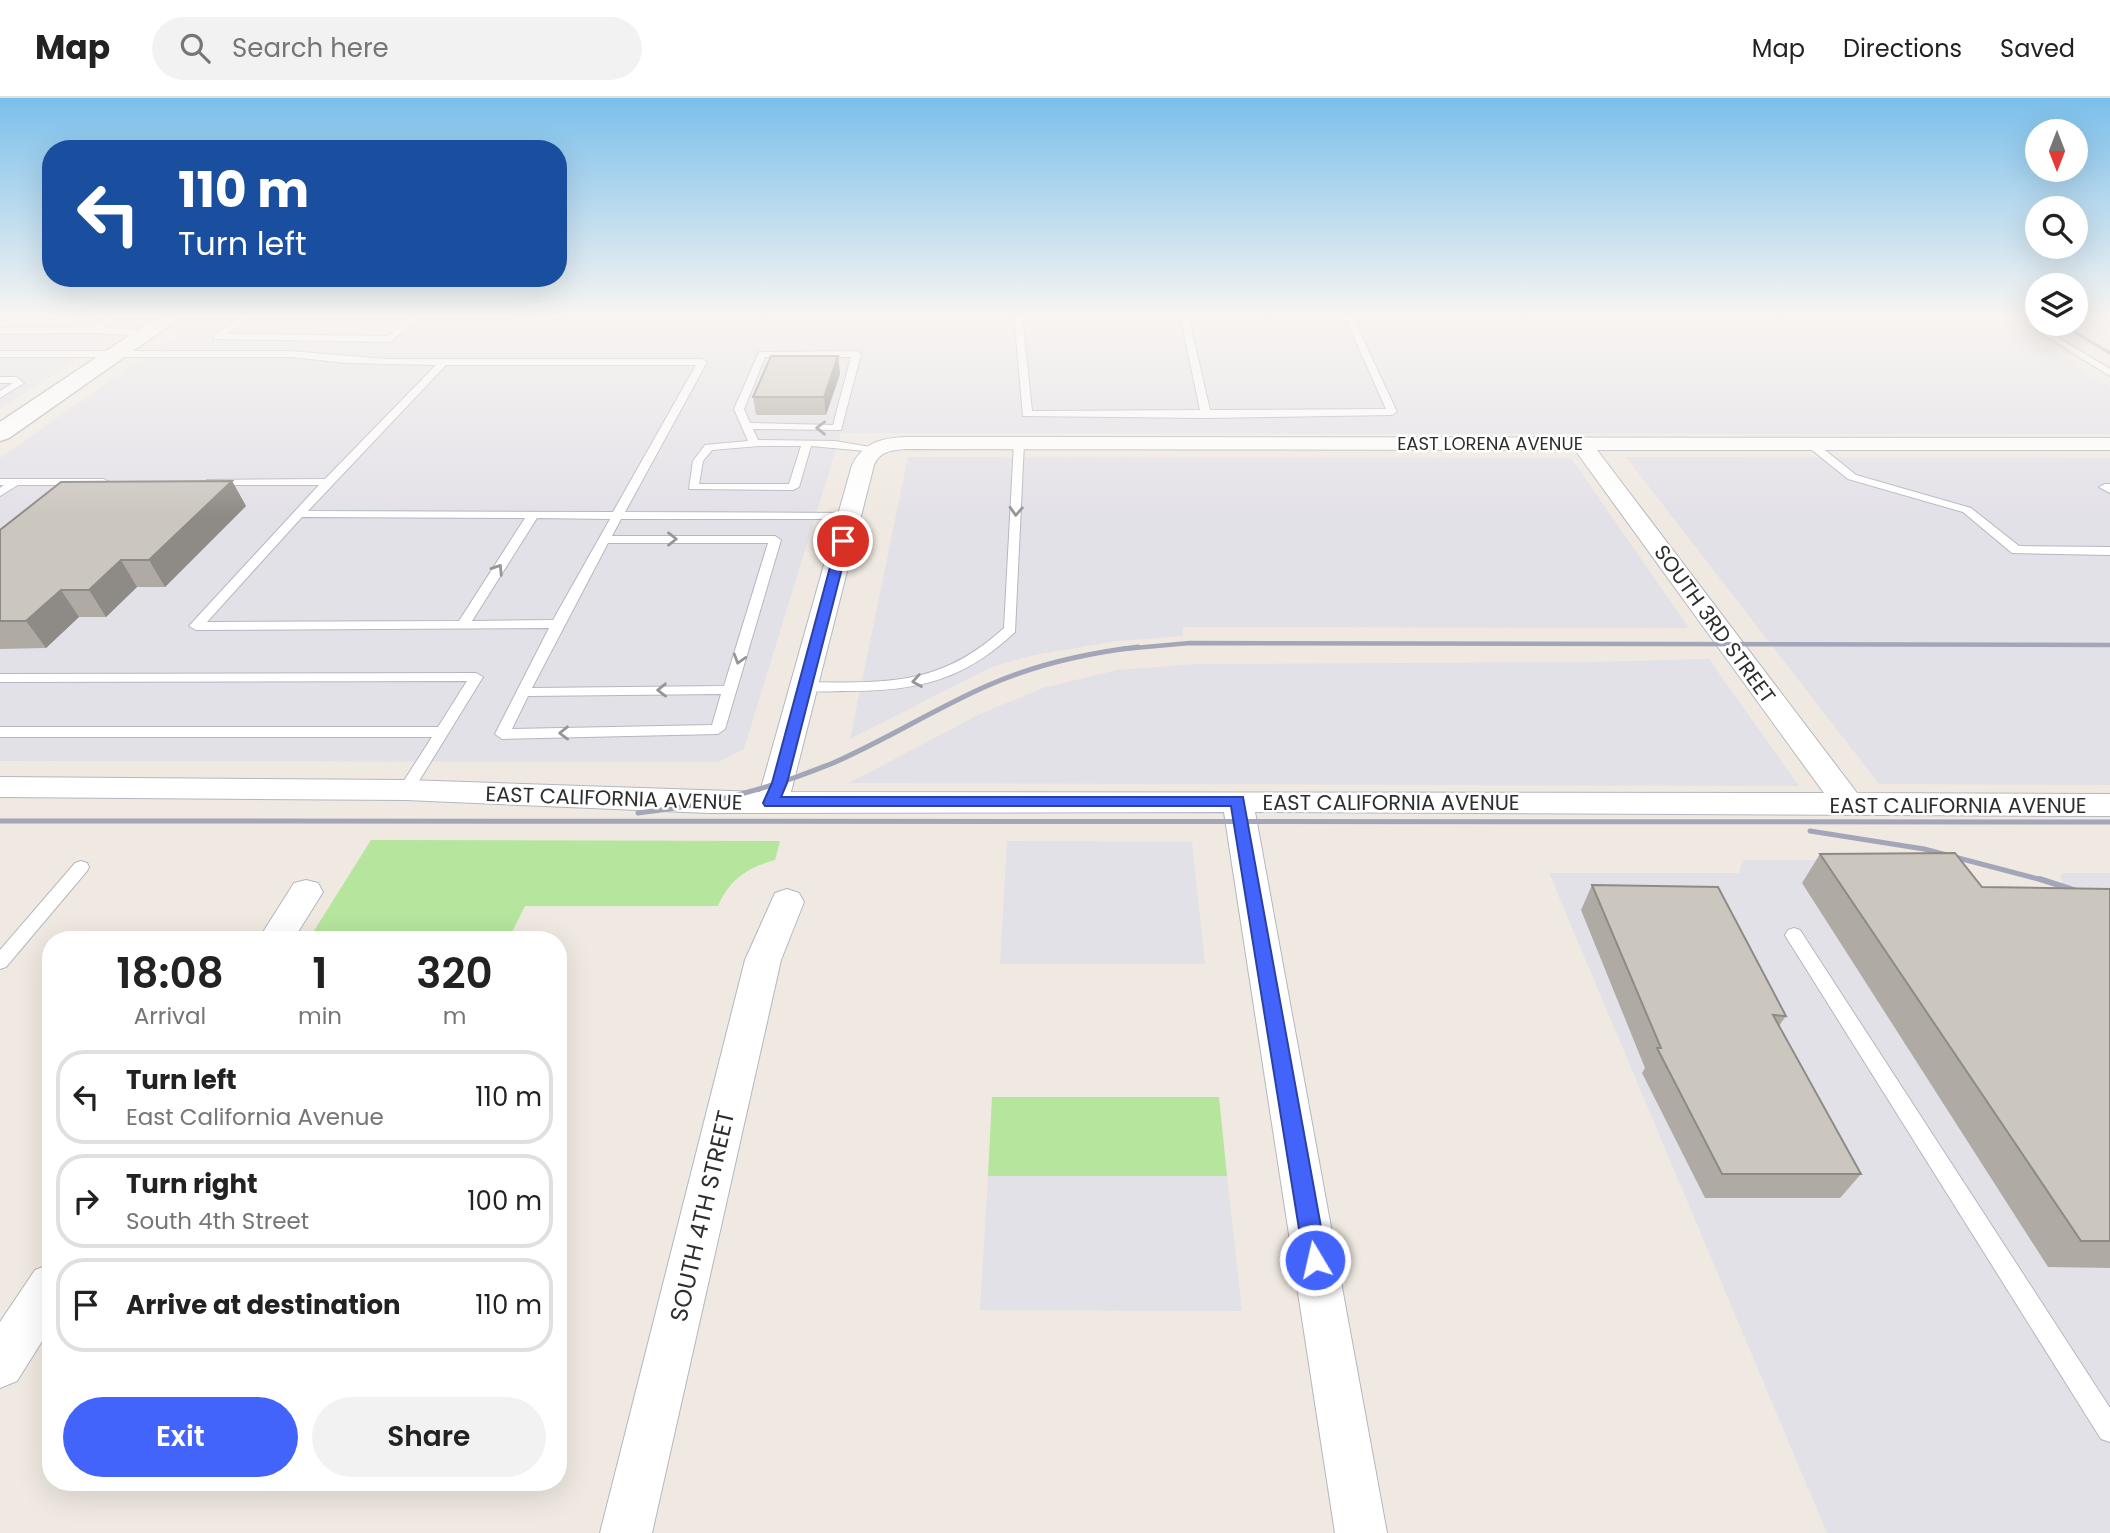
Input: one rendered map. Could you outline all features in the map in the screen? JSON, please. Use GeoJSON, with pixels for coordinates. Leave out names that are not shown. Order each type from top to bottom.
{"type":"FeatureCollection","features":[{"type":"Feature","properties":{"kind":"street"},"geometry":{"type":"LineString","coordinates":[[0,433],[75,382]]}},
{"type":"Feature","properties":{"kind":"street","name":"EAST LORENA AVENUE"},"geometry":{"type":"LineString","coordinates":[[872,450],[890,443],[2110,444]]}},
{"type":"Feature","properties":{"kind":"street","name":"SOUTH 3RD STREET"},"geometry":{"type":"LineString","coordinates":[[1581,443],[1849,805]]}},
{"type":"Feature","properties":{"kind":"street"},"geometry":{"type":"LineString","coordinates":[[771,803],[780,783],[803,686],[863,465],[872,450]]}},
{"type":"Feature","properties":{"kind":"street","name":"EAST CALIFORNIA AVENUE"},"geometry":{"type":"LineString","coordinates":[[0,787],[406,790],[771,803],[1238,801],[2110,805]]}},
{"type":"Feature","properties":{"kind":"street"},"geometry":{"type":"LineString","coordinates":[[1238,801],[1361,1533]]}},
{"type":"Feature","properties":{"kind":"street"},"geometry":{"type":"LineString","coordinates":[[281,931],[306,892]]}},
{"type":"Feature","properties":{"kind":"street","name":"SOUTH 4TH STREET"},"geometry":{"type":"LineString","coordinates":[[626,1533],[763,960],[787,902]]}},
{"type":"Feature","properties":{"kind":"street"},"geometry":{"type":"LineString","coordinates":[[0,1364],[42,1300]]}},
{"type":"Feature","properties":{"kind":"lane"},"geometry":{"type":"LineString","coordinates":[[0,396],[18,382]]}},
{"type":"Feature","properties":{"kind":"lane"},"geometry":{"type":"LineString","coordinates":[[425,382],[195,626],[557,624]]}},
{"type":"Feature","properties":{"kind":"lane"},"geometry":{"type":"LineString","coordinates":[[604,539],[775,540],[718,729],[502,734],[557,624],[617,515],[691,382]]}},
{"type":"Feature","properties":{"kind":"lane"},"geometry":{"type":"LineString","coordinates":[[750,382],[739,408],[755,445]]}},
{"type":"Feature","properties":{"kind":"lane"},"geometry":{"type":"LineString","coordinates":[[748,426],[837,428],[849,382]]}},
{"type":"Feature","properties":{"kind":"lane"},"geometry":{"type":"LineString","coordinates":[[1024,382],[1027,414],[1206,415],[1392,412],[1378,382]]}},
{"type":"Feature","properties":{"kind":"lane"},"geometry":{"type":"LineString","coordinates":[[1199,382],[1206,415]]}},
{"type":"Feature","properties":{"kind":"lane"},"geometry":{"type":"LineString","coordinates":[[803,686],[877,687],[941,678],[992,649],[1010,629],[1019,443]]}},
{"type":"Feature","properties":{"kind":"lane"},"geometry":{"type":"LineString","coordinates":[[806,445],[793,487],[693,487],[698,461],[709,447],[851,444],[872,450]]}},
{"type":"Feature","properties":{"kind":"lane"},"geometry":{"type":"LineString","coordinates":[[1811,444],[1852,477],[1967,510],[2016,550],[2110,551]]}},
{"type":"Feature","properties":{"kind":"lane"},"geometry":{"type":"LineString","coordinates":[[0,482],[111,482]]}},
{"type":"Feature","properties":{"kind":"lane"},"geometry":{"type":"LineString","coordinates":[[0,493],[16,482]]}},
{"type":"Feature","properties":{"kind":"lane"},"geometry":{"type":"LineString","coordinates":[[193,482],[328,482]]}},
{"type":"Feature","properties":{"kind":"lane"},"geometry":{"type":"LineString","coordinates":[[299,514],[850,516]]}},
{"type":"Feature","properties":{"kind":"lane"},"geometry":{"type":"LineString","coordinates":[[463,624],[533,514]]}},
{"type":"Feature","properties":{"kind":"lane"},"geometry":{"type":"LineString","coordinates":[[0,678],[476,677],[406,790]]}},
{"type":"Feature","properties":{"kind":"lane"},"geometry":{"type":"LineString","coordinates":[[523,692],[730,690]]}},
{"type":"Feature","properties":{"kind":"lane"},"geometry":{"type":"LineString","coordinates":[[0,732],[442,732]]}},
{"type":"Feature","properties":{"kind":"lane"},"geometry":{"type":"LineString","coordinates":[[0,962],[81,867]]}},
{"type":"Feature","properties":{"kind":"lane"},"geometry":{"type":"LineString","coordinates":[[1794,935],[2110,1430]]}},
{"type":"Feature","properties":{"kind":"shaded area"},"geometry":{"type":"Polygon","coordinates":[[[0,382],[41,382],[0,409],[0,382]]]}},
{"type":"Feature","properties":{"kind":"shaded area"},"geometry":{"type":"Polygon","coordinates":[[[108,382],[2102,382],[2110,387],[2110,434],[841,433],[744,749],[718,762],[0,761],[0,458],[108,382]]]}},
{"type":"Feature","properties":{"kind":"shaded area"},"geometry":{"type":"Polygon","coordinates":[[[908,457],[1571,458],[1689,628],[1183,627],[1183,636],[1117,641],[1034,655],[994,666],[850,739],[908,457]]]}},
{"type":"Feature","properties":{"kind":"shaded area"},"geometry":{"type":"Polygon","coordinates":[[[1626,457],[2110,458],[2110,785],[1879,784],[1626,457]]]}},
{"type":"Feature","properties":{"kind":"shaded area"},"geometry":{"type":"Polygon","coordinates":[[[1709,659],[1799,786],[849,783],[980,714],[1043,688],[1117,670],[1199,664],[1709,659]]]}},
{"type":"Feature","properties":{"kind":"shaded area"},"geometry":{"type":"Polygon","coordinates":[[[1007,841],[1192,842],[1205,964],[1000,964],[1007,841]]]}},
{"type":"Feature","properties":{"kind":"shaded area"},"geometry":{"type":"Polygon","coordinates":[[[1743,860],[1821,860],[2063,910],[2061,873],[2110,873],[2110,1533],[1827,1533],[1549,873],[1739,873],[1743,860]]]}},
{"type":"Feature","properties":{"kind":"shaded area"},"geometry":{"type":"Polygon","coordinates":[[[988,1176],[1227,1176],[1242,1311],[980,1310],[988,1176]]]}},
{"type":"Feature","properties":{"kind":"green space"},"geometry":{"type":"Polygon","coordinates":[[[371,840],[780,841],[775,860],[740,876],[718,906],[525,906],[512,931],[314,931],[371,840]]]}},
{"type":"Feature","properties":{"kind":"green space"},"geometry":{"type":"Polygon","coordinates":[[[992,1097],[1219,1097],[1227,1176],[988,1176],[992,1097]]]}},
{"type":"Feature","properties":{"kind":"building"},"geometry":{"type":"Polygon","coordinates":[[[760,382],[829,382],[824,397],[753,397],[760,382]]]}},
{"type":"Feature","properties":{"kind":"building"},"geometry":{"type":"Polygon","coordinates":[[[232,481],[149,560],[121,560],[89,590],[61,590],[26,621],[0,621],[0,530],[61,482],[232,481]]]}},
{"type":"Feature","properties":{"kind":"building"},"geometry":{"type":"Polygon","coordinates":[[[1955,853],[1982,887],[2110,889],[2110,1241],[2081,1241],[1820,854],[1955,853]]]}},
{"type":"Feature","properties":{"kind":"building"},"geometry":{"type":"Polygon","coordinates":[[[1592,885],[1718,887],[1786,1016],[1773,1015],[1861,1174],[1722,1174],[1657,1048],[1661,1048],[1592,885]]]}},
{"type":"Feature","properties":{"kind":"railway"},"geometry":{"type":"LineString","coordinates":[[1128,649],[1190,643],[2110,645]]}},
{"type":"Feature","properties":{"kind":"railway"},"geometry":{"type":"LineString","coordinates":[[1128,649],[1138,647]]}},
{"type":"Feature","properties":{"kind":"railway"},"geometry":{"type":"LineString","coordinates":[[1123,649],[1128,649]]}},
{"type":"Feature","properties":{"kind":"railway"},"geometry":{"type":"LineString","coordinates":[[638,813],[713,801],[786,781],[853,754],[989,685],[1025,671],[1062,660],[1128,649]]}},
{"type":"Feature","properties":{"kind":"railway"},"geometry":{"type":"LineString","coordinates":[[0,821],[2110,822]]}},
{"type":"Feature","properties":{"kind":"railway"},"geometry":{"type":"LineString","coordinates":[[1810,831],[1924,849],[2046,881]]}},
{"type":"Feature","properties":{"kind":"railway"},"geometry":{"type":"LineString","coordinates":[[2040,879],[2110,902]]}},
{"type":"Feature","properties":{"kind":"route"},"geometry":{"type":"LineString","coordinates":[[843,541],[803,686],[780,783],[771,803],[1238,801],[1315,1260]]}}]}
